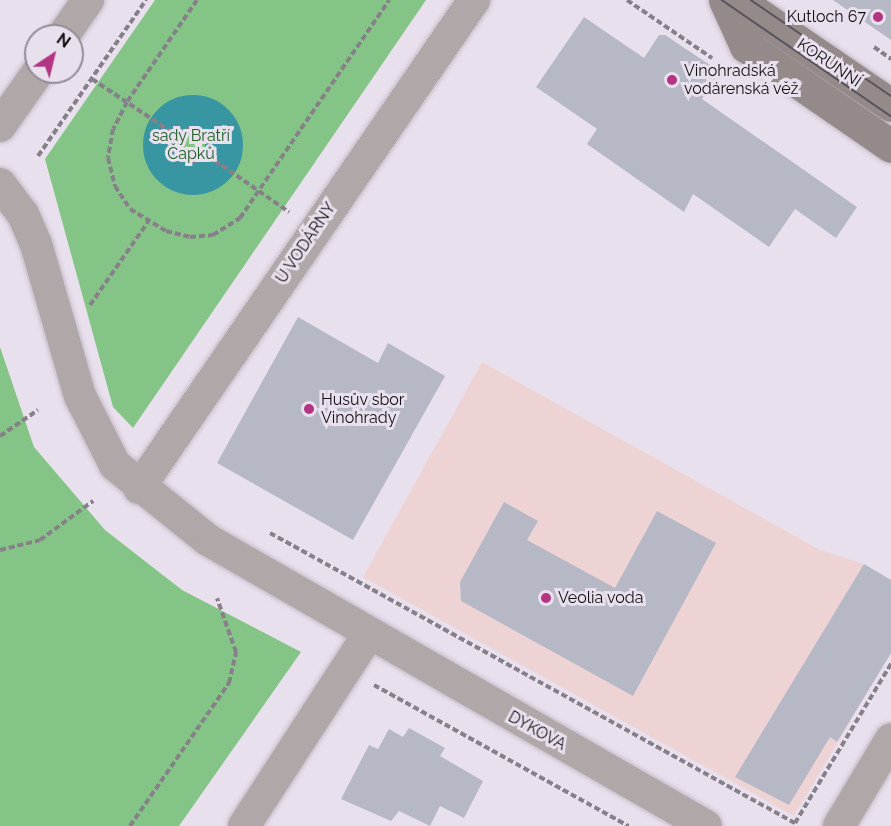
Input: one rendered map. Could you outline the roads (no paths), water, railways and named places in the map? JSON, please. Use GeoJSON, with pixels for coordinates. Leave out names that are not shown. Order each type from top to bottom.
{"type":"FeatureCollection","features":[{"type":"Feature","properties":{"kind":"street"},"geometry":{"type":"LineString","coordinates":[[71,24],[88,0]]}},
{"type":"Feature","properties":{"kind":"street","name":"U VODÁRNY"},"geometry":{"type":"LineString","coordinates":[[139,488],[474,0]]}},
{"type":"Feature","properties":{"kind":"street","name":"KORUNNÍ"},"geometry":{"type":"LineString","coordinates":[[725,0],[746,46],[891,146]]}},
{"type":"Feature","properties":{"kind":"street","name":"KORUNNÍ"},"geometry":{"type":"LineString","coordinates":[[737,0],[891,105]]}},
{"type":"Feature","properties":{"kind":"street"},"geometry":{"type":"LineString","coordinates":[[0,126],[30,84]]}},
{"type":"Feature","properties":{"kind":"street"},"geometry":{"type":"LineString","coordinates":[[0,184],[23,214],[36,244],[91,426],[114,465],[139,488]]}},
{"type":"Feature","properties":{"kind":"street","name":"DYKOVA"},"geometry":{"type":"LineString","coordinates":[[139,488],[208,540],[368,635],[706,826]]}},
{"type":"Feature","properties":{"kind":"street"},"geometry":{"type":"LineString","coordinates":[[244,826],[368,635]]}},
{"type":"Feature","properties":{"kind":"street"},"geometry":{"type":"LineString","coordinates":[[839,826],[891,739]]}},
{"type":"Feature","properties":{"kind":"waterway"},"geometry":{"type":"LineString","coordinates":[[193,114],[210,119],[215,123],[219,128],[224,145],[219,162],[215,167],[210,171],[193,176],[176,171],[171,167],[167,162],[162,145],[167,128],[171,123],[176,119],[193,114]]}},
{"type":"Feature","properties":{"kind":"tram line"},"geometry":{"type":"LineString","coordinates":[[722,0],[891,116]]}},
{"type":"Feature","properties":{"kind":"tram line"},"geometry":{"type":"LineString","coordinates":[[751,0],[891,96]]}},
{"type":"Feature","properties":{"kind":"place","name":"Kutloch 67"},"geometry":{"type":"Point","coordinates":[878,17]}},
{"type":"Feature","properties":{"kind":"place","name":"Vinohradská vodárenská věž"},"geometry":{"type":"Point","coordinates":[672,80]}},
{"type":"Feature","properties":{"kind":"place","name":"Husův sbor Vinohrady"},"geometry":{"type":"Point","coordinates":[309,409]}},
{"type":"Feature","properties":{"kind":"place","name":"Veolia voda"},"geometry":{"type":"Point","coordinates":[546,598]}},
{"type":"Feature","properties":{"kind":"park label","name":"sady Bratří Čapků"},"geometry":{"type":"Point","coordinates":[191,145]}}]}
